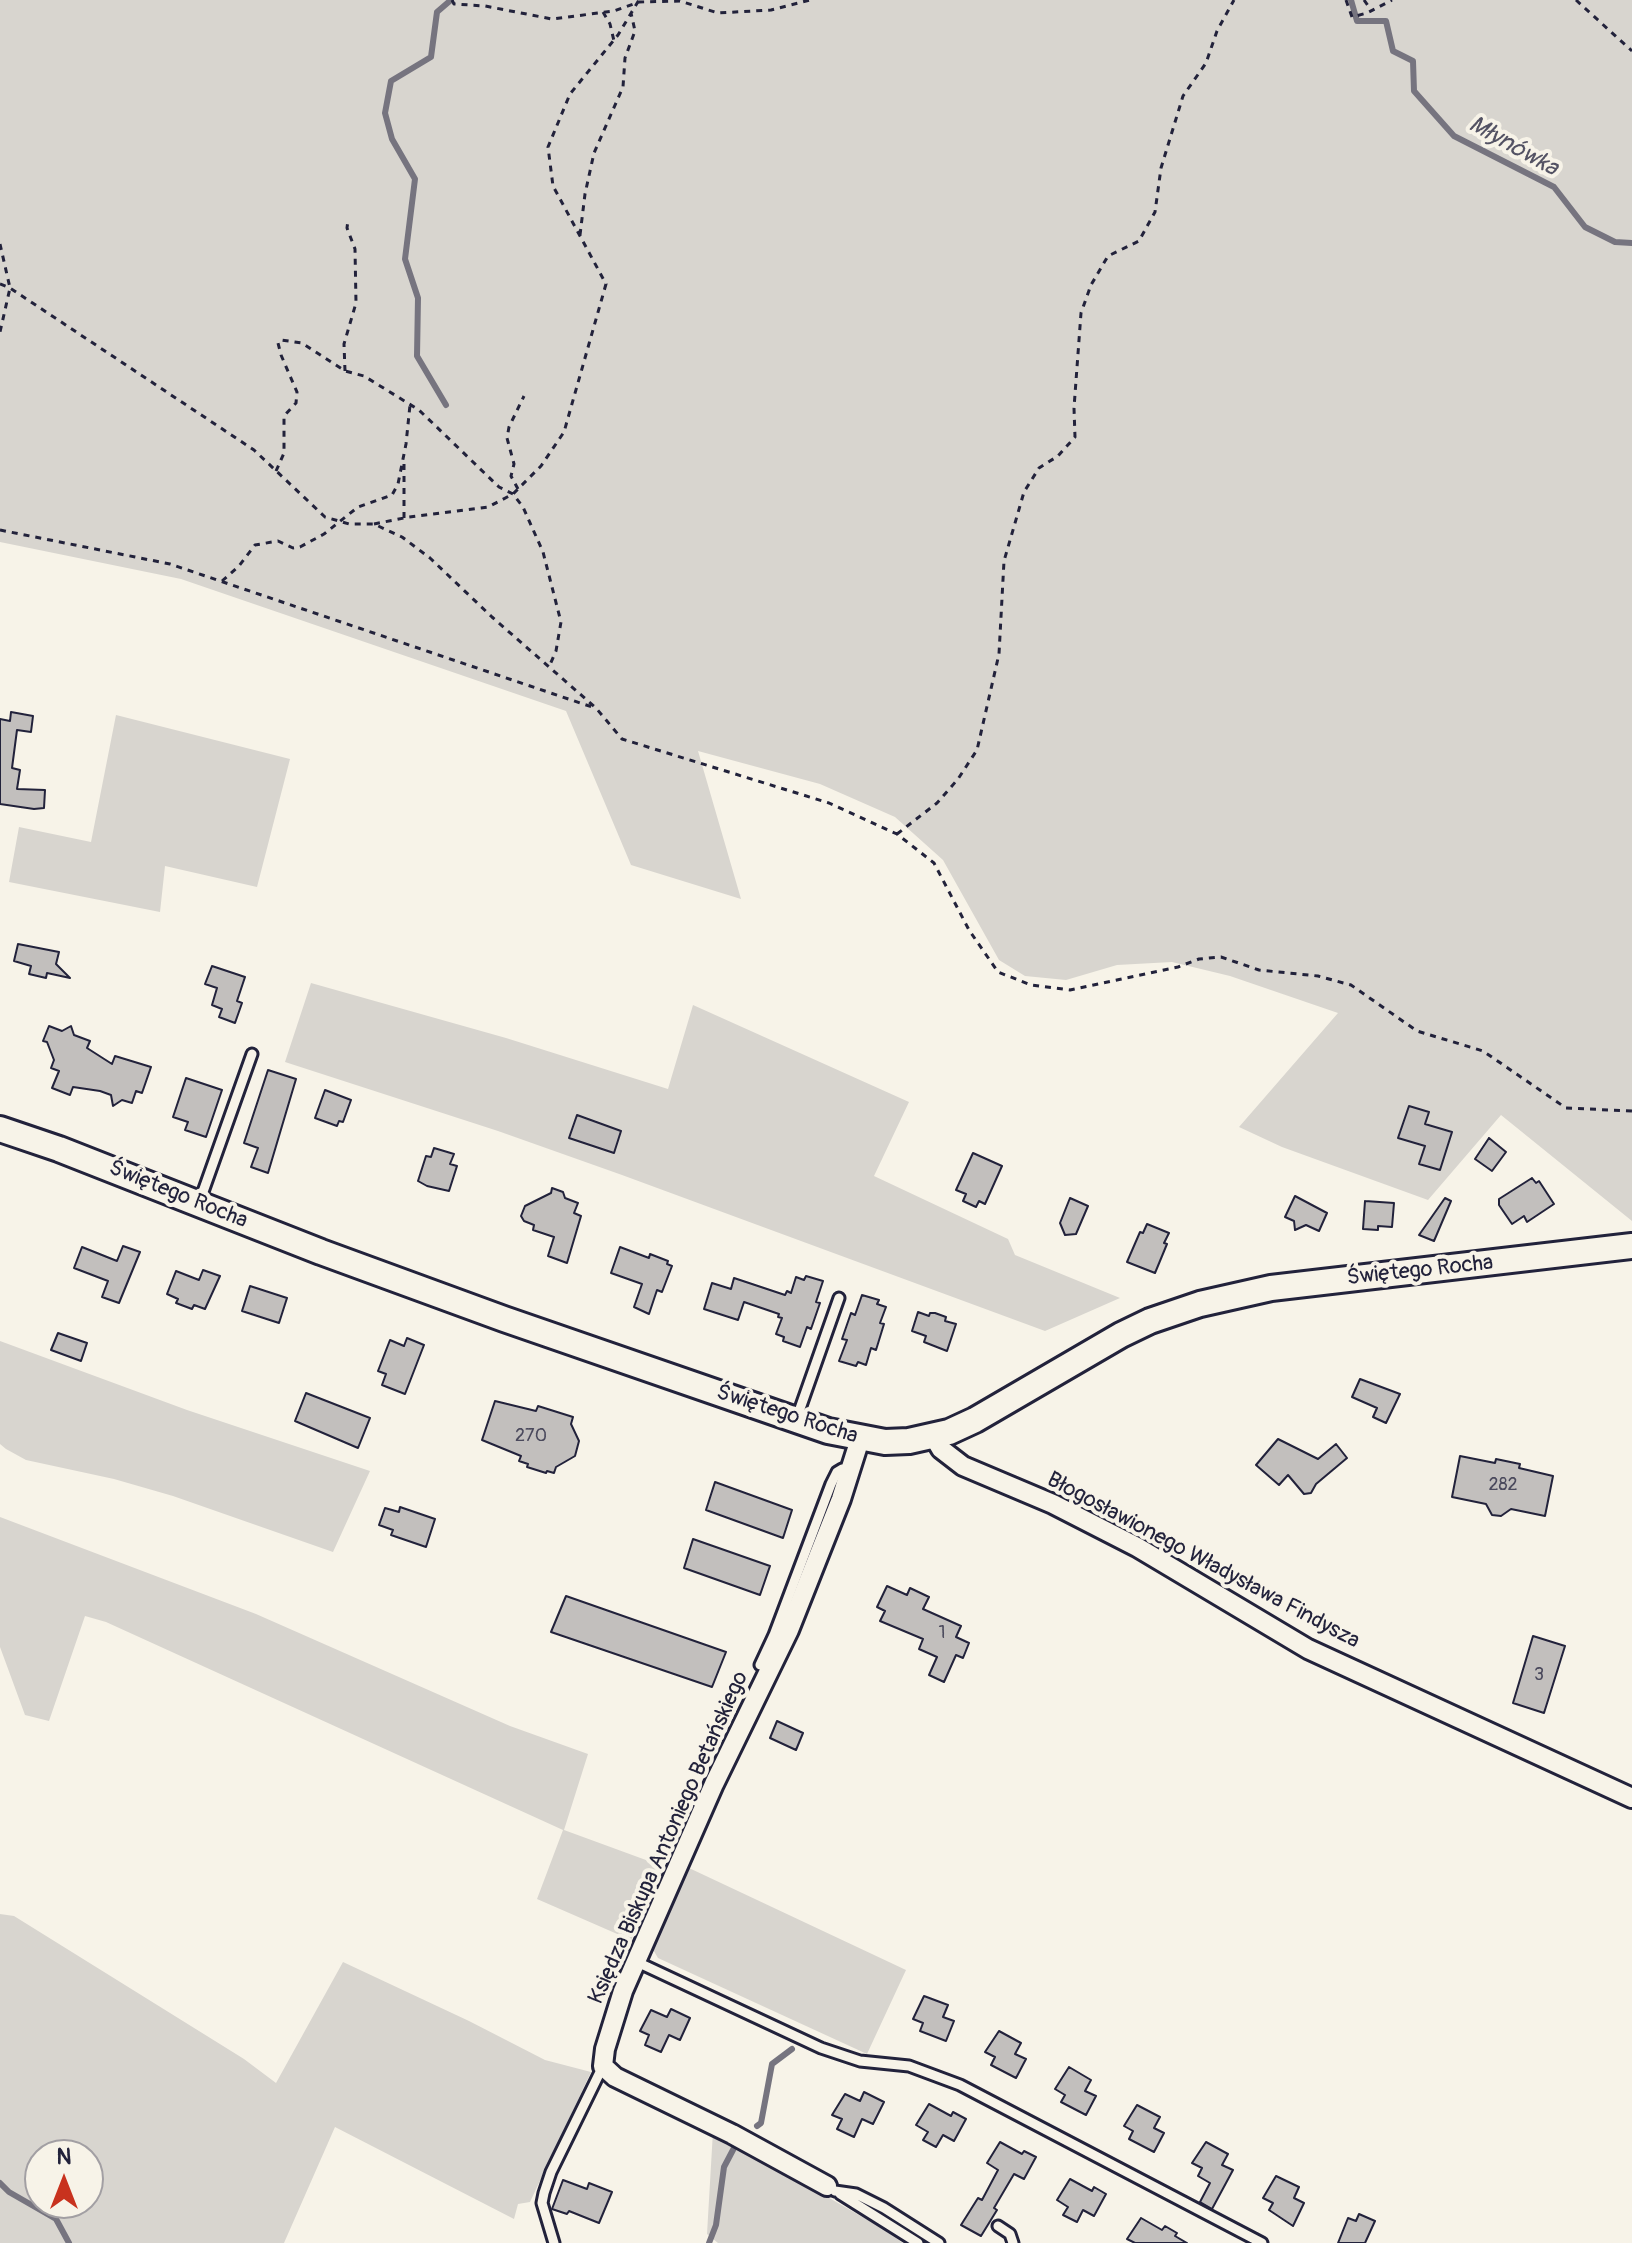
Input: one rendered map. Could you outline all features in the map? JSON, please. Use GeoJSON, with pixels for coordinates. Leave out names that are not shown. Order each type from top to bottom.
{"type":"FeatureCollection","features":[{"type":"Feature","properties":{"kind":"street","name":"Świętego Rocha"},"geometry":{"type":"LineString","coordinates":[[0,1129],[429,1292],[796,1420],[860,1439],[897,1442],[934,1437],[975,1420],[1093,1349],[1170,1313],[1200,1304],[1271,1288],[1632,1246]]}},
{"type":"Feature","properties":{"kind":"street","name":"Błogosławionego Władysława Findysza"},"geometry":{"type":"LineString","coordinates":[[934,1437],[941,1449],[963,1466],[1053,1504],[1137,1547],[1308,1649],[1632,1798]]}},
{"type":"Feature","properties":{"kind":"street","name":"Księdza Biskupa Antoniego Betańskiego"},"geometry":{"type":"LineString","coordinates":[[603,2066],[613,2021],[637,1962],[714,1784],[789,1630],[837,1511],[860,1439]]}},
{"type":"Feature","properties":{"kind":"street"},"geometry":{"type":"LineString","coordinates":[[603,2066],[615,2077],[732,2134],[831,2189]]}},
{"type":"Feature","properties":{"kind":"lane"},"geometry":{"type":"LineString","coordinates":[[199,1203],[252,1054]]}},
{"type":"Feature","properties":{"kind":"lane"},"geometry":{"type":"LineString","coordinates":[[796,1420],[839,1298]]}},
{"type":"Feature","properties":{"kind":"lane"},"geometry":{"type":"LineString","coordinates":[[760,1665],[831,1484],[837,1472],[850,1469]]}},
{"type":"Feature","properties":{"kind":"lane"},"geometry":{"type":"LineString","coordinates":[[637,1962],[821,2048],[860,2061],[909,2066],[960,2085],[1262,2243]]}},
{"type":"Feature","properties":{"kind":"lane"},"geometry":{"type":"LineString","coordinates":[[554,2243],[542,2203],[544,2193],[551,2172],[603,2066]]}},
{"type":"Feature","properties":{"kind":"lane"},"geometry":{"type":"LineString","coordinates":[[831,2189],[918,2243]]}},
{"type":"Feature","properties":{"kind":"lane"},"geometry":{"type":"LineString","coordinates":[[831,2189],[856,2194],[939,2243]]}},
{"type":"Feature","properties":{"kind":"lane"},"geometry":{"type":"LineString","coordinates":[[998,2226],[1010,2234],[1013,2243]]}},
{"type":"Feature","properties":{"kind":"path"},"geometry":{"type":"LineString","coordinates":[[453,2],[552,19],[603,12],[639,1],[673,1],[718,13],[771,10],[810,0]]}},
{"type":"Feature","properties":{"kind":"path"},"geometry":{"type":"LineString","coordinates":[[897,834],[937,803],[977,750],[999,654],[1004,561],[1024,492],[1039,468],[1058,456],[1075,437],[1074,408],[1081,313],[1091,285],[1108,256],[1139,241],[1155,212],[1161,168],[1183,96],[1206,63],[1217,31],[1234,0]]}},
{"type":"Feature","properties":{"kind":"path"},"geometry":{"type":"LineString","coordinates":[[1346,0],[1352,17],[1392,0]]}},
{"type":"Feature","properties":{"kind":"path"},"geometry":{"type":"LineString","coordinates":[[1364,0],[1372,11]]}},
{"type":"Feature","properties":{"kind":"path"},"geometry":{"type":"LineString","coordinates":[[1576,0],[1632,51]]}},
{"type":"Feature","properties":{"kind":"path"},"geometry":{"type":"LineString","coordinates":[[0,284],[254,450],[325,517],[341,522],[374,524],[488,507],[513,494],[541,466],[564,432],[606,284],[553,186],[548,147],[570,94],[614,41],[639,1]]}},
{"type":"Feature","properties":{"kind":"path"},"geometry":{"type":"LineString","coordinates":[[603,12],[614,41]]}},
{"type":"Feature","properties":{"kind":"path"},"geometry":{"type":"LineString","coordinates":[[580,235],[594,153],[623,87],[625,58],[635,31],[631,13]]}},
{"type":"Feature","properties":{"kind":"path"},"geometry":{"type":"LineString","coordinates":[[345,371],[344,344],[356,303],[355,249],[347,228],[348,220]]}},
{"type":"Feature","properties":{"kind":"path"},"geometry":{"type":"LineString","coordinates":[[0,244],[10,288],[0,332]]}},
{"type":"Feature","properties":{"kind":"path"},"geometry":{"type":"LineString","coordinates":[[276,471],[284,453],[284,416],[296,403],[297,392],[278,343],[281,340],[302,343],[345,371],[364,376],[419,410],[499,487],[513,494],[523,507],[543,552],[561,622],[549,667]]}},
{"type":"Feature","properties":{"kind":"path"},"geometry":{"type":"LineString","coordinates":[[518,489],[511,476],[514,464],[507,438],[524,396]]}},
{"type":"Feature","properties":{"kind":"path"},"geometry":{"type":"LineString","coordinates":[[404,518],[404,458],[410,405]]}},
{"type":"Feature","properties":{"kind":"path"},"geometry":{"type":"LineString","coordinates":[[222,581],[255,545],[278,541],[293,548],[300,547],[341,522],[358,507],[392,495],[404,458]]}},
{"type":"Feature","properties":{"kind":"path"},"geometry":{"type":"LineString","coordinates":[[374,524],[402,537],[430,558],[596,708],[622,739],[829,803],[897,834],[934,863],[969,930],[998,972],[1031,985],[1070,990],[1178,967],[1199,959],[1221,957],[1259,970],[1318,976],[1351,985],[1417,1031],[1483,1051],[1566,1108],[1632,1111]]}},
{"type":"Feature","properties":{"kind":"path"},"geometry":{"type":"LineString","coordinates":[[0,530],[170,564],[596,708]]}},
{"type":"Feature","properties":{"kind":"shaded area"},"geometry":{"type":"Polygon","coordinates":[[[0,0],[1632,0],[1632,1221],[1501,1115],[1428,1200],[1282,1147],[1239,1127],[1338,1013],[1230,976],[1172,962],[1117,965],[1066,980],[1025,976],[999,960],[943,860],[895,817],[820,784],[698,751],[741,899],[631,865],[566,711],[181,579],[0,542],[0,0]]]}},
{"type":"Feature","properties":{"kind":"shaded area"},"geometry":{"type":"Polygon","coordinates":[[[116,715],[290,759],[257,887],[165,866],[160,912],[9,882],[19,827],[91,842],[116,715]]]}},
{"type":"Feature","properties":{"kind":"shaded area"},"geometry":{"type":"Polygon","coordinates":[[[311,983],[506,1038],[668,1089],[693,1005],[909,1102],[874,1176],[1008,1239],[1015,1255],[1120,1298],[1045,1331],[498,1131],[285,1062],[311,983]]]}},
{"type":"Feature","properties":{"kind":"shaded area"},"geometry":{"type":"Polygon","coordinates":[[[0,1341],[187,1410],[370,1471],[333,1552],[173,1496],[114,1479],[26,1460],[6,1449],[0,1444],[0,1341]]]}},
{"type":"Feature","properties":{"kind":"shaded area"},"geometry":{"type":"Polygon","coordinates":[[[0,1517],[256,1614],[510,1726],[588,1754],[564,1830],[665,1867],[631,1940],[537,1899],[563,1830],[106,1622],[85,1616],[49,1721],[25,1715],[0,1647],[0,1517]]]}},
{"type":"Feature","properties":{"kind":"shaded area"},"geometry":{"type":"Polygon","coordinates":[[[689,1868],[906,1970],[867,2054],[658,1958],[651,1946],[689,1868]]]}},
{"type":"Feature","properties":{"kind":"shaded area"},"geometry":{"type":"Polygon","coordinates":[[[0,1914],[14,1916],[244,2059],[276,2083],[343,1962],[545,2060],[591,2072],[530,2202],[518,2204],[514,2219],[335,2127],[284,2243],[0,2243],[0,1914]]]}},
{"type":"Feature","properties":{"kind":"shaded area"},"geometry":{"type":"Polygon","coordinates":[[[713,2131],[903,2243],[718,2243],[707,2234],[713,2131]]]}},
{"type":"Feature","properties":{"kind":"building"},"geometry":{"type":"Polygon","coordinates":[[[11,712],[33,716],[31,732],[17,730],[12,768],[20,770],[17,789],[45,790],[44,808],[0,804],[0,719],[10,721],[11,712]]]}},
{"type":"Feature","properties":{"kind":"building"},"geometry":{"type":"Polygon","coordinates":[[[18,944],[59,952],[56,964],[70,978],[47,973],[46,978],[29,974],[31,966],[14,961],[18,944]]]}},
{"type":"Feature","properties":{"kind":"building"},"geometry":{"type":"Polygon","coordinates":[[[212,966],[245,977],[237,1001],[242,1003],[235,1023],[219,1017],[222,1009],[212,1005],[217,988],[205,984],[212,966]]]}},
{"type":"Feature","properties":{"kind":"building"},"geometry":{"type":"Polygon","coordinates":[[[49,1026],[62,1031],[71,1026],[74,1035],[90,1041],[87,1048],[112,1064],[115,1056],[151,1067],[142,1093],[136,1091],[132,1103],[122,1100],[113,1106],[111,1095],[100,1091],[73,1087],[70,1095],[52,1088],[59,1071],[51,1068],[54,1060],[47,1042],[43,1041],[49,1026]]]}},
{"type":"Feature","properties":{"kind":"building"},"geometry":{"type":"Polygon","coordinates":[[[268,1070],[296,1079],[268,1173],[251,1167],[258,1148],[244,1143],[268,1070]]]}},
{"type":"Feature","properties":{"kind":"building"},"geometry":{"type":"Polygon","coordinates":[[[186,1078],[222,1090],[206,1137],[185,1130],[188,1122],[173,1117],[186,1078]]]}},
{"type":"Feature","properties":{"kind":"building"},"geometry":{"type":"Polygon","coordinates":[[[325,1090],[351,1100],[343,1122],[339,1121],[337,1126],[315,1118],[325,1090]]]}},
{"type":"Feature","properties":{"kind":"building"},"geometry":{"type":"Polygon","coordinates":[[[1409,1106],[1429,1112],[1425,1124],[1452,1132],[1440,1170],[1419,1164],[1425,1146],[1398,1138],[1409,1106]]]}},
{"type":"Feature","properties":{"kind":"building"},"geometry":{"type":"Polygon","coordinates":[[[577,1115],[621,1131],[614,1153],[569,1138],[577,1115]]]}},
{"type":"Feature","properties":{"kind":"building"},"geometry":{"type":"Polygon","coordinates":[[[1489,1138],[1506,1152],[1492,1171],[1475,1159],[1489,1138]]]}},
{"type":"Feature","properties":{"kind":"building"},"geometry":{"type":"Polygon","coordinates":[[[434,1148],[454,1154],[450,1164],[457,1166],[449,1191],[418,1181],[426,1156],[431,1157],[434,1148]]]}},
{"type":"Feature","properties":{"kind":"building"},"geometry":{"type":"Polygon","coordinates":[[[973,1153],[1002,1166],[985,1204],[979,1201],[976,1207],[963,1201],[966,1194],[956,1190],[973,1153]]]}},
{"type":"Feature","properties":{"kind":"building"},"geometry":{"type":"Polygon","coordinates":[[[1532,1178],[1536,1183],[1539,1181],[1554,1204],[1527,1222],[1524,1216],[1512,1224],[1499,1205],[1499,1199],[1532,1178]]]}},
{"type":"Feature","properties":{"kind":"building"},"geometry":{"type":"Polygon","coordinates":[[[552,1188],[578,1203],[574,1213],[581,1216],[567,1263],[548,1256],[554,1237],[533,1230],[534,1225],[524,1221],[521,1216],[525,1206],[551,1193],[552,1188]]]}},
{"type":"Feature","properties":{"kind":"building"},"geometry":{"type":"Polygon","coordinates":[[[1295,1196],[1327,1213],[1319,1231],[1306,1225],[1295,1230],[1294,1221],[1285,1217],[1295,1196]]]}},
{"type":"Feature","properties":{"kind":"building"},"geometry":{"type":"Polygon","coordinates":[[[1070,1198],[1088,1206],[1076,1234],[1065,1235],[1060,1223],[1070,1198]]]}},
{"type":"Feature","properties":{"kind":"building"},"geometry":{"type":"Polygon","coordinates":[[[1445,1198],[1451,1201],[1434,1241],[1419,1235],[1445,1198]]]}},
{"type":"Feature","properties":{"kind":"building"},"geometry":{"type":"Polygon","coordinates":[[[1365,1201],[1394,1203],[1392,1227],[1363,1229],[1365,1201]]]}},
{"type":"Feature","properties":{"kind":"building"},"geometry":{"type":"Polygon","coordinates":[[[1147,1224],[1169,1233],[1155,1273],[1127,1262],[1140,1232],[1143,1233],[1147,1224]]]}},
{"type":"Feature","properties":{"kind":"building"},"geometry":{"type":"Polygon","coordinates":[[[123,1246],[140,1252],[119,1303],[102,1297],[108,1281],[74,1268],[82,1247],[117,1261],[123,1246]]]}},
{"type":"Feature","properties":{"kind":"building"},"geometry":{"type":"Polygon","coordinates":[[[620,1247],[649,1258],[650,1254],[668,1261],[667,1264],[672,1266],[662,1292],[657,1290],[649,1314],[634,1307],[642,1284],[611,1273],[620,1247]]]}},
{"type":"Feature","properties":{"kind":"building"},"geometry":{"type":"Polygon","coordinates":[[[203,1270],[220,1276],[205,1309],[194,1305],[192,1309],[176,1303],[178,1299],[167,1294],[176,1271],[199,1280],[203,1270]]]}},
{"type":"Feature","properties":{"kind":"building"},"geometry":{"type":"Polygon","coordinates":[[[806,1276],[823,1281],[816,1302],[820,1303],[811,1329],[807,1327],[800,1347],[783,1341],[784,1337],[776,1334],[782,1318],[778,1317],[779,1314],[744,1302],[738,1320],[704,1309],[712,1283],[731,1289],[734,1278],[785,1295],[787,1291],[791,1293],[796,1277],[804,1280],[806,1276]]]}},
{"type":"Feature","properties":{"kind":"building"},"geometry":{"type":"Polygon","coordinates":[[[250,1286],[287,1298],[279,1323],[242,1311],[250,1286]]]}},
{"type":"Feature","properties":{"kind":"building"},"geometry":{"type":"Polygon","coordinates":[[[862,1295],[879,1300],[877,1304],[886,1307],[876,1350],[871,1348],[866,1365],[858,1362],[856,1366],[839,1361],[847,1340],[842,1339],[851,1313],[855,1315],[862,1295]]]}},
{"type":"Feature","properties":{"kind":"building"},"geometry":{"type":"Polygon","coordinates":[[[918,1312],[929,1316],[935,1313],[946,1317],[945,1321],[956,1324],[947,1351],[924,1342],[926,1336],[912,1331],[918,1312]]]}},
{"type":"Feature","properties":{"kind":"building"},"geometry":{"type":"Polygon","coordinates":[[[58,1333],[87,1343],[81,1361],[51,1350],[58,1333]]]}},
{"type":"Feature","properties":{"kind":"building"},"geometry":{"type":"Polygon","coordinates":[[[407,1338],[424,1345],[405,1394],[382,1385],[386,1374],[378,1371],[390,1340],[404,1346],[407,1338]]]}},
{"type":"Feature","properties":{"kind":"building"},"geometry":{"type":"Polygon","coordinates":[[[1360,1379],[1400,1394],[1386,1423],[1373,1417],[1377,1408],[1352,1397],[1360,1379]]]}},
{"type":"Feature","properties":{"kind":"building"},"geometry":{"type":"Polygon","coordinates":[[[306,1393],[370,1418],[358,1448],[295,1421],[306,1393]]]}},
{"type":"Feature","properties":{"kind":"building"},"geometry":{"type":"Polygon","coordinates":[[[495,1401],[536,1411],[538,1406],[573,1417],[571,1424],[579,1441],[575,1456],[556,1467],[554,1473],[546,1473],[527,1467],[528,1464],[519,1461],[521,1456],[482,1440],[495,1401]]]}},
{"type":"Feature","properties":{"kind":"building"},"geometry":{"type":"Polygon","coordinates":[[[1278,1439],[1318,1459],[1336,1444],[1347,1458],[1316,1484],[1311,1493],[1304,1494],[1288,1475],[1279,1485],[1256,1465],[1278,1439]]]}},
{"type":"Feature","properties":{"kind":"building"},"geometry":{"type":"Polygon","coordinates":[[[1460,1456],[1520,1464],[1519,1468],[1553,1476],[1545,1516],[1511,1509],[1501,1516],[1492,1515],[1486,1504],[1452,1497],[1460,1456]]]}},
{"type":"Feature","properties":{"kind":"building"},"geometry":{"type":"Polygon","coordinates":[[[715,1482],[792,1510],[783,1538],[706,1510],[715,1482]]]}},
{"type":"Feature","properties":{"kind":"building"},"geometry":{"type":"Polygon","coordinates":[[[400,1507],[435,1519],[426,1547],[391,1535],[393,1530],[379,1525],[385,1508],[399,1512],[400,1507]]]}},
{"type":"Feature","properties":{"kind":"building"},"geometry":{"type":"Polygon","coordinates":[[[693,1539],[770,1566],[760,1595],[684,1568],[693,1539]]]}},
{"type":"Feature","properties":{"kind":"building"},"geometry":{"type":"Polygon","coordinates":[[[887,1586],[907,1595],[910,1588],[929,1597],[923,1609],[961,1626],[956,1637],[969,1643],[963,1658],[956,1655],[944,1682],[929,1675],[937,1657],[919,1649],[923,1639],[880,1621],[885,1611],[877,1607],[887,1586]]]}},
{"type":"Feature","properties":{"kind":"building"},"geometry":{"type":"Polygon","coordinates":[[[566,1596],[726,1652],[712,1687],[551,1632],[566,1596]]]}},
{"type":"Feature","properties":{"kind":"building"},"geometry":{"type":"Polygon","coordinates":[[[1533,1636],[1565,1646],[1544,1713],[1513,1703],[1533,1636]]]}},
{"type":"Feature","properties":{"kind":"building"},"geometry":{"type":"Polygon","coordinates":[[[777,1721],[803,1733],[796,1750],[770,1738],[777,1721]]]}},
{"type":"Feature","properties":{"kind":"building"},"geometry":{"type":"Polygon","coordinates":[[[924,1996],[948,2005],[943,2017],[954,2021],[946,2041],[920,2031],[923,2023],[913,2019],[924,1996]]]}},
{"type":"Feature","properties":{"kind":"building"},"geometry":{"type":"Polygon","coordinates":[[[671,2009],[690,2018],[680,2040],[669,2035],[661,2052],[645,2045],[649,2035],[640,2031],[651,2010],[667,2017],[671,2009]]]}},
{"type":"Feature","properties":{"kind":"building"},"geometry":{"type":"Polygon","coordinates":[[[999,2031],[1021,2043],[1015,2054],[1026,2059],[1016,2078],[991,2065],[995,2057],[985,2052],[999,2031]]]}},
{"type":"Feature","properties":{"kind":"building"},"geometry":{"type":"Polygon","coordinates":[[[1069,2067],[1091,2080],[1085,2091],[1096,2096],[1086,2115],[1061,2102],[1065,2095],[1055,2089],[1069,2067]]]}},
{"type":"Feature","properties":{"kind":"building"},"geometry":{"type":"Polygon","coordinates":[[[864,2092],[884,2102],[873,2124],[862,2119],[854,2137],[837,2129],[842,2119],[832,2115],[845,2094],[860,2101],[864,2092]]]}},
{"type":"Feature","properties":{"kind":"building"},"geometry":{"type":"Polygon","coordinates":[[[929,2104],[951,2116],[953,2112],[966,2119],[954,2141],[943,2135],[936,2147],[923,2140],[928,2132],[916,2125],[929,2104]]]}},
{"type":"Feature","properties":{"kind":"building"},"geometry":{"type":"Polygon","coordinates":[[[1137,2105],[1160,2117],[1154,2128],[1164,2133],[1154,2152],[1129,2139],[1133,2131],[1124,2126],[1137,2105]]]}},
{"type":"Feature","properties":{"kind":"building"},"geometry":{"type":"Polygon","coordinates":[[[1000,2142],[1022,2154],[1024,2151],[1036,2157],[1024,2179],[1014,2174],[981,2236],[961,2225],[978,2198],[982,2200],[998,2170],[987,2163],[1000,2142]]]}},
{"type":"Feature","properties":{"kind":"building"},"geometry":{"type":"Polygon","coordinates":[[[1206,2142],[1228,2154],[1222,2165],[1233,2170],[1212,2209],[1200,2202],[1210,2183],[1198,2176],[1202,2168],[1192,2163],[1206,2142]]]}},
{"type":"Feature","properties":{"kind":"building"},"geometry":{"type":"Polygon","coordinates":[[[1276,2176],[1299,2187],[1294,2198],[1304,2203],[1293,2226],[1269,2210],[1273,2203],[1263,2198],[1276,2176]]]}},
{"type":"Feature","properties":{"kind":"building"},"geometry":{"type":"Polygon","coordinates":[[[1070,2179],[1092,2191],[1094,2187],[1106,2194],[1094,2216],[1083,2210],[1077,2222],[1063,2215],[1068,2207],[1057,2200],[1070,2179]]]}},
{"type":"Feature","properties":{"kind":"building"},"geometry":{"type":"Polygon","coordinates":[[[563,2180],[587,2189],[589,2183],[612,2192],[599,2223],[569,2211],[567,2214],[552,2209],[563,2180]]]}},
{"type":"Feature","properties":{"kind":"building"},"geometry":{"type":"Polygon","coordinates":[[[1359,2214],[1375,2221],[1365,2243],[1338,2243],[1348,2218],[1356,2221],[1359,2214]]]}},
{"type":"Feature","properties":{"kind":"building"},"geometry":{"type":"Polygon","coordinates":[[[1141,2218],[1162,2230],[1165,2226],[1187,2243],[1135,2243],[1127,2239],[1141,2218]]]}},
{"type":"Feature","properties":{"kind":"waterway"},"geometry":{"type":"LineString","coordinates":[[446,405],[417,356],[418,298],[405,259],[415,179],[392,139],[385,113],[391,81],[431,57],[437,12],[451,0]]}},
{"type":"Feature","properties":{"kind":"waterway","name":"Młynówka"},"geometry":{"type":"LineString","coordinates":[[1351,0],[1357,21],[1386,21],[1393,51],[1413,61],[1414,91],[1454,136],[1554,187],[1585,227],[1615,242],[1632,243]]}},
{"type":"Feature","properties":{"kind":"waterway"},"geometry":{"type":"LineString","coordinates":[[757,2126],[761,2123],[772,2064],[792,2049]]}},
{"type":"Feature","properties":{"kind":"waterway"},"geometry":{"type":"LineString","coordinates":[[709,2243],[716,2225],[724,2167],[734,2148]]}},
{"type":"Feature","properties":{"kind":"waterway"},"geometry":{"type":"LineString","coordinates":[[0,2183],[9,2192],[56,2219],[69,2243]]}}]}
